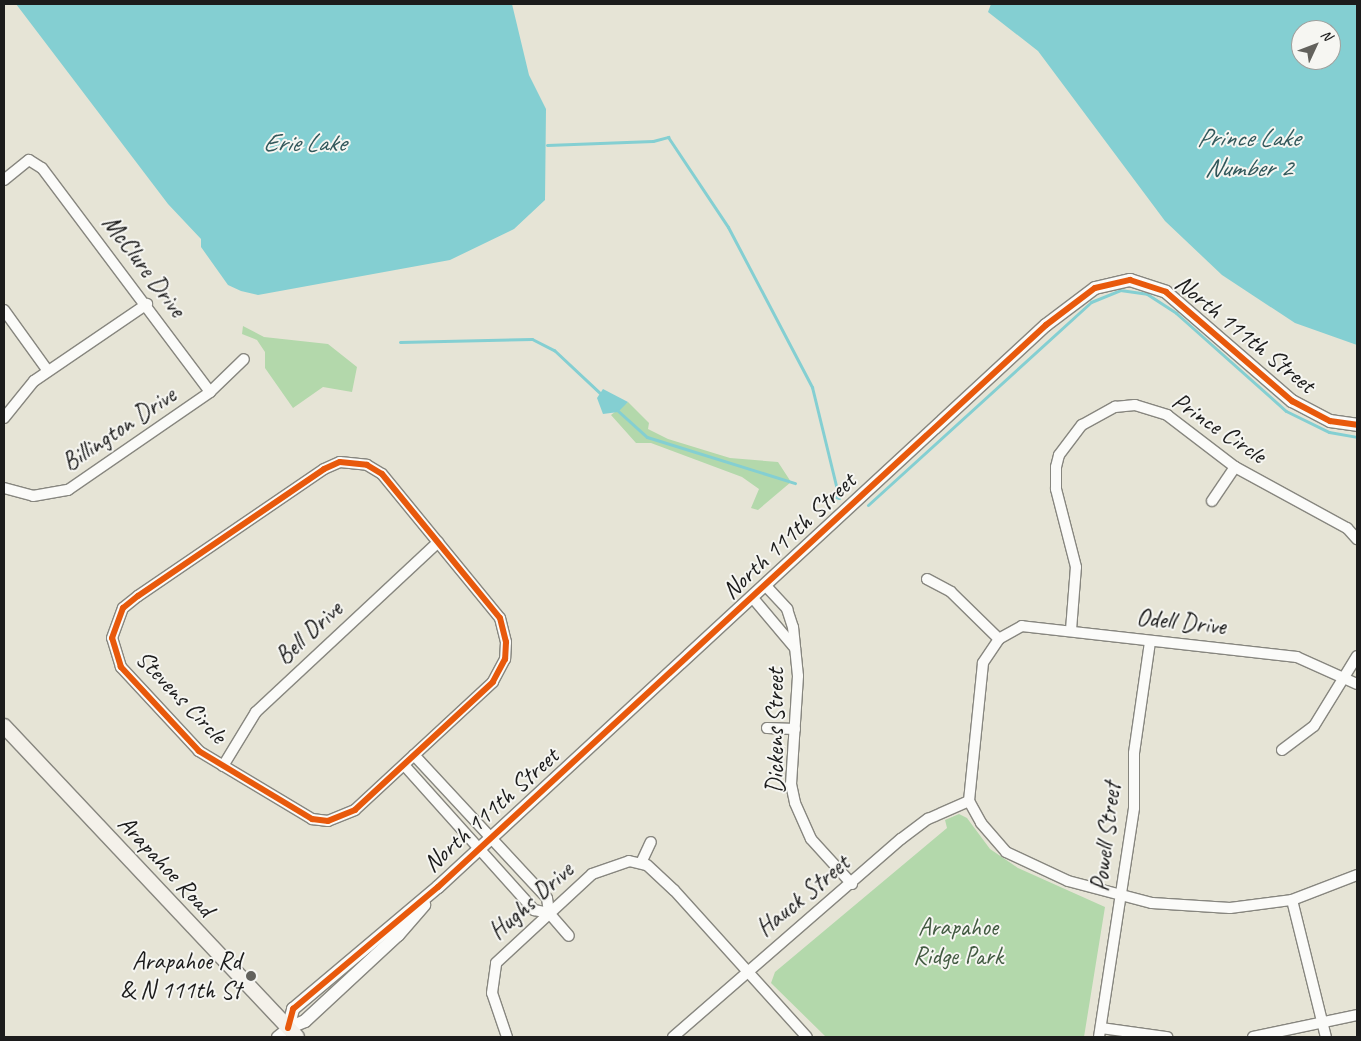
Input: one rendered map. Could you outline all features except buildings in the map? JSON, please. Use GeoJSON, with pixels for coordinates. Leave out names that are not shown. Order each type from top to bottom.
{"type":"FeatureCollection","features":[{"type":"Feature","properties":{"kind":"main road","name":"Arapahoe Road"},"geometry":{"type":"LineString","coordinates":[[4,726],[287,1034]]}},
{"type":"Feature","properties":{"kind":"street","name":"McClure Drive"},"geometry":{"type":"LineString","coordinates":[[4,180],[29,160],[42,168],[147,304],[210,392]]}},
{"type":"Feature","properties":{"kind":"street","name":"North 111th Street"},"geometry":{"type":"LineString","coordinates":[[287,1034],[305,1021],[398,935],[438,887],[1046,325],[1082,296],[1113,282],[1130,280],[1166,292],[1292,401],[1330,421],[1357,425]]}},
{"type":"Feature","properties":{"kind":"street"},"geometry":{"type":"LineString","coordinates":[[4,418],[18,397],[48,371],[147,304]]}},
{"type":"Feature","properties":{"kind":"street"},"geometry":{"type":"LineString","coordinates":[[4,310],[48,371]]}},
{"type":"Feature","properties":{"kind":"street","name":"Billington Drive"},"geometry":{"type":"LineString","coordinates":[[4,488],[33,496],[68,490],[210,392],[244,359]]}},
{"type":"Feature","properties":{"kind":"street","name":"Prince Circle"},"geometry":{"type":"LineString","coordinates":[[1071,630],[1076,567],[1055,470],[1059,455],[1082,425],[1115,407],[1154,409],[1235,467],[1347,528],[1357,539]]}},
{"type":"Feature","properties":{"kind":"street","name":"Stevens Circle"},"geometry":{"type":"LineString","coordinates":[[352,462],[382,474],[438,542],[500,618],[505,632],[501,672],[356,810],[328,820],[312,819],[199,751],[122,668],[113,646],[115,622],[138,596],[324,469],[352,462]]}},
{"type":"Feature","properties":{"kind":"street"},"geometry":{"type":"LineString","coordinates":[[1212,501],[1235,467]]}},
{"type":"Feature","properties":{"kind":"street","name":"Bell Drive"},"geometry":{"type":"LineString","coordinates":[[222,766],[256,712],[438,542]]}},
{"type":"Feature","properties":{"kind":"street"},"geometry":{"type":"LineString","coordinates":[[927,579],[951,592],[999,639],[982,663],[968,801],[981,823],[1006,852],[1044,872],[1120,896],[1197,908],[1292,900],[1357,875]]}},
{"type":"Feature","properties":{"kind":"street","name":"Dickens Street"},"geometry":{"type":"LineString","coordinates":[[765,585],[787,609],[795,648],[794,729],[790,784],[803,826],[852,884]]}},
{"type":"Feature","properties":{"kind":"street","name":"Dickens Street"},"geometry":{"type":"LineString","coordinates":[[752,597],[795,648]]}},
{"type":"Feature","properties":{"kind":"street","name":"Odell Drive"},"geometry":{"type":"LineString","coordinates":[[999,639],[1022,626],[1071,630],[1150,642],[1297,657],[1346,677],[1357,684]]}},
{"type":"Feature","properties":{"kind":"street","name":"Powell Street"},"geometry":{"type":"LineString","coordinates":[[1100,1033],[1134,808],[1135,744],[1150,642]]}},
{"type":"Feature","properties":{"kind":"street"},"geometry":{"type":"LineString","coordinates":[[1282,750],[1314,726],[1346,677],[1357,656]]}},
{"type":"Feature","properties":{"kind":"street"},"geometry":{"type":"LineString","coordinates":[[768,728],[794,729]]}},
{"type":"Feature","properties":{"kind":"street"},"geometry":{"type":"LineString","coordinates":[[414,755],[547,898],[549,913],[569,936]]}},
{"type":"Feature","properties":{"kind":"street"},"geometry":{"type":"LineString","coordinates":[[404,765],[534,910],[549,913]]}},
{"type":"Feature","properties":{"kind":"street","name":"Hauck Street"},"geometry":{"type":"LineString","coordinates":[[673,1037],[747,971],[928,819],[968,801]]}},
{"type":"Feature","properties":{"kind":"street"},"geometry":{"type":"LineString","coordinates":[[651,842],[642,863],[667,884],[807,1037]]}},
{"type":"Feature","properties":{"kind":"street","name":"Hughs Drive"},"geometry":{"type":"LineString","coordinates":[[506,1037],[492,993],[496,963],[592,874],[629,861],[642,863]]}},
{"type":"Feature","properties":{"kind":"street"},"geometry":{"type":"LineString","coordinates":[[1292,900],[1326,1037]]}},
{"type":"Feature","properties":{"kind":"street"},"geometry":{"type":"LineString","coordinates":[[1253,1037],[1323,1024],[1357,1015]]}},
{"type":"Feature","properties":{"kind":"street"},"geometry":{"type":"LineString","coordinates":[[1100,1033],[1167,1037]]}},
{"type":"Feature","properties":{"kind":"green space"},"geometry":{"type":"Polygon","coordinates":[[[243,326],[264,337],[328,344],[357,367],[352,392],[323,387],[293,408],[265,368],[265,352],[257,340],[242,334],[243,326]]]}},
{"type":"Feature","properties":{"kind":"green space"},"geometry":{"type":"Polygon","coordinates":[[[628,402],[649,423],[648,429],[668,439],[730,458],[778,462],[791,482],[758,510],[751,508],[759,489],[742,477],[651,443],[636,443],[611,415],[628,402]]]}},
{"type":"Feature","properties":{"kind":"green space","name":"Arapahoe Ridge Park"},"geometry":{"type":"Polygon","coordinates":[[[959,814],[967,818],[990,849],[1018,868],[1105,907],[1084,1037],[826,1037],[771,983],[775,972],[947,828],[945,820],[959,814]]]}},
{"type":"Feature","properties":{"kind":"water","name":"Erie Lake"},"geometry":{"type":"Polygon","coordinates":[[[16,4],[512,4],[529,75],[546,109],[545,200],[514,229],[450,260],[258,295],[241,291],[228,285],[201,247],[201,239],[168,204],[16,4]]]}},
{"type":"Feature","properties":{"kind":"water","name":"Prince Lake Number 2"},"geometry":{"type":"Polygon","coordinates":[[[991,4],[1357,4],[1357,345],[1295,323],[1222,275],[1165,221],[1038,51],[988,12],[991,4]]]}},
{"type":"Feature","properties":{"kind":"water"},"geometry":{"type":"Polygon","coordinates":[[[603,389],[628,402],[618,412],[603,414],[597,398],[603,389]]]}},
{"type":"Feature","properties":{"kind":"waterway"},"geometry":{"type":"LineString","coordinates":[[547,145],[653,141],[668,137],[728,227],[812,387],[839,498],[833,496]]}},
{"type":"Feature","properties":{"kind":"waterway"},"geometry":{"type":"LineString","coordinates":[[868,505],[1091,302],[1120,290],[1147,294],[1176,313],[1286,411],[1329,432],[1357,437]]}},
{"type":"Feature","properties":{"kind":"waterway"},"geometry":{"type":"LineString","coordinates":[[400,342],[532,339],[554,350],[600,393]]}},
{"type":"Feature","properties":{"kind":"waterway"},"geometry":{"type":"LineString","coordinates":[[617,410],[647,437],[795,483]]}},
{"type":"Feature","properties":{"kind":"cycle path"},"geometry":{"type":"LineString","coordinates":[[288,1028],[293,1009],[438,887],[1046,325],[1095,288],[1130,280],[1166,292],[1292,401],[1330,421],[1357,425]]}},
{"type":"Feature","properties":{"kind":"cycle path"},"geometry":{"type":"LineString","coordinates":[[340,462],[367,465],[382,474],[500,618],[506,642],[505,659],[493,682],[355,810],[328,821],[312,819],[199,751],[121,667],[112,638],[123,608],[138,596],[324,469],[340,462]]}},
{"type":"Feature","properties":{"kind":"place","name":"Arapahoe Rd & N 111th St"},"geometry":{"type":"Point","coordinates":[251,976]}}]}
